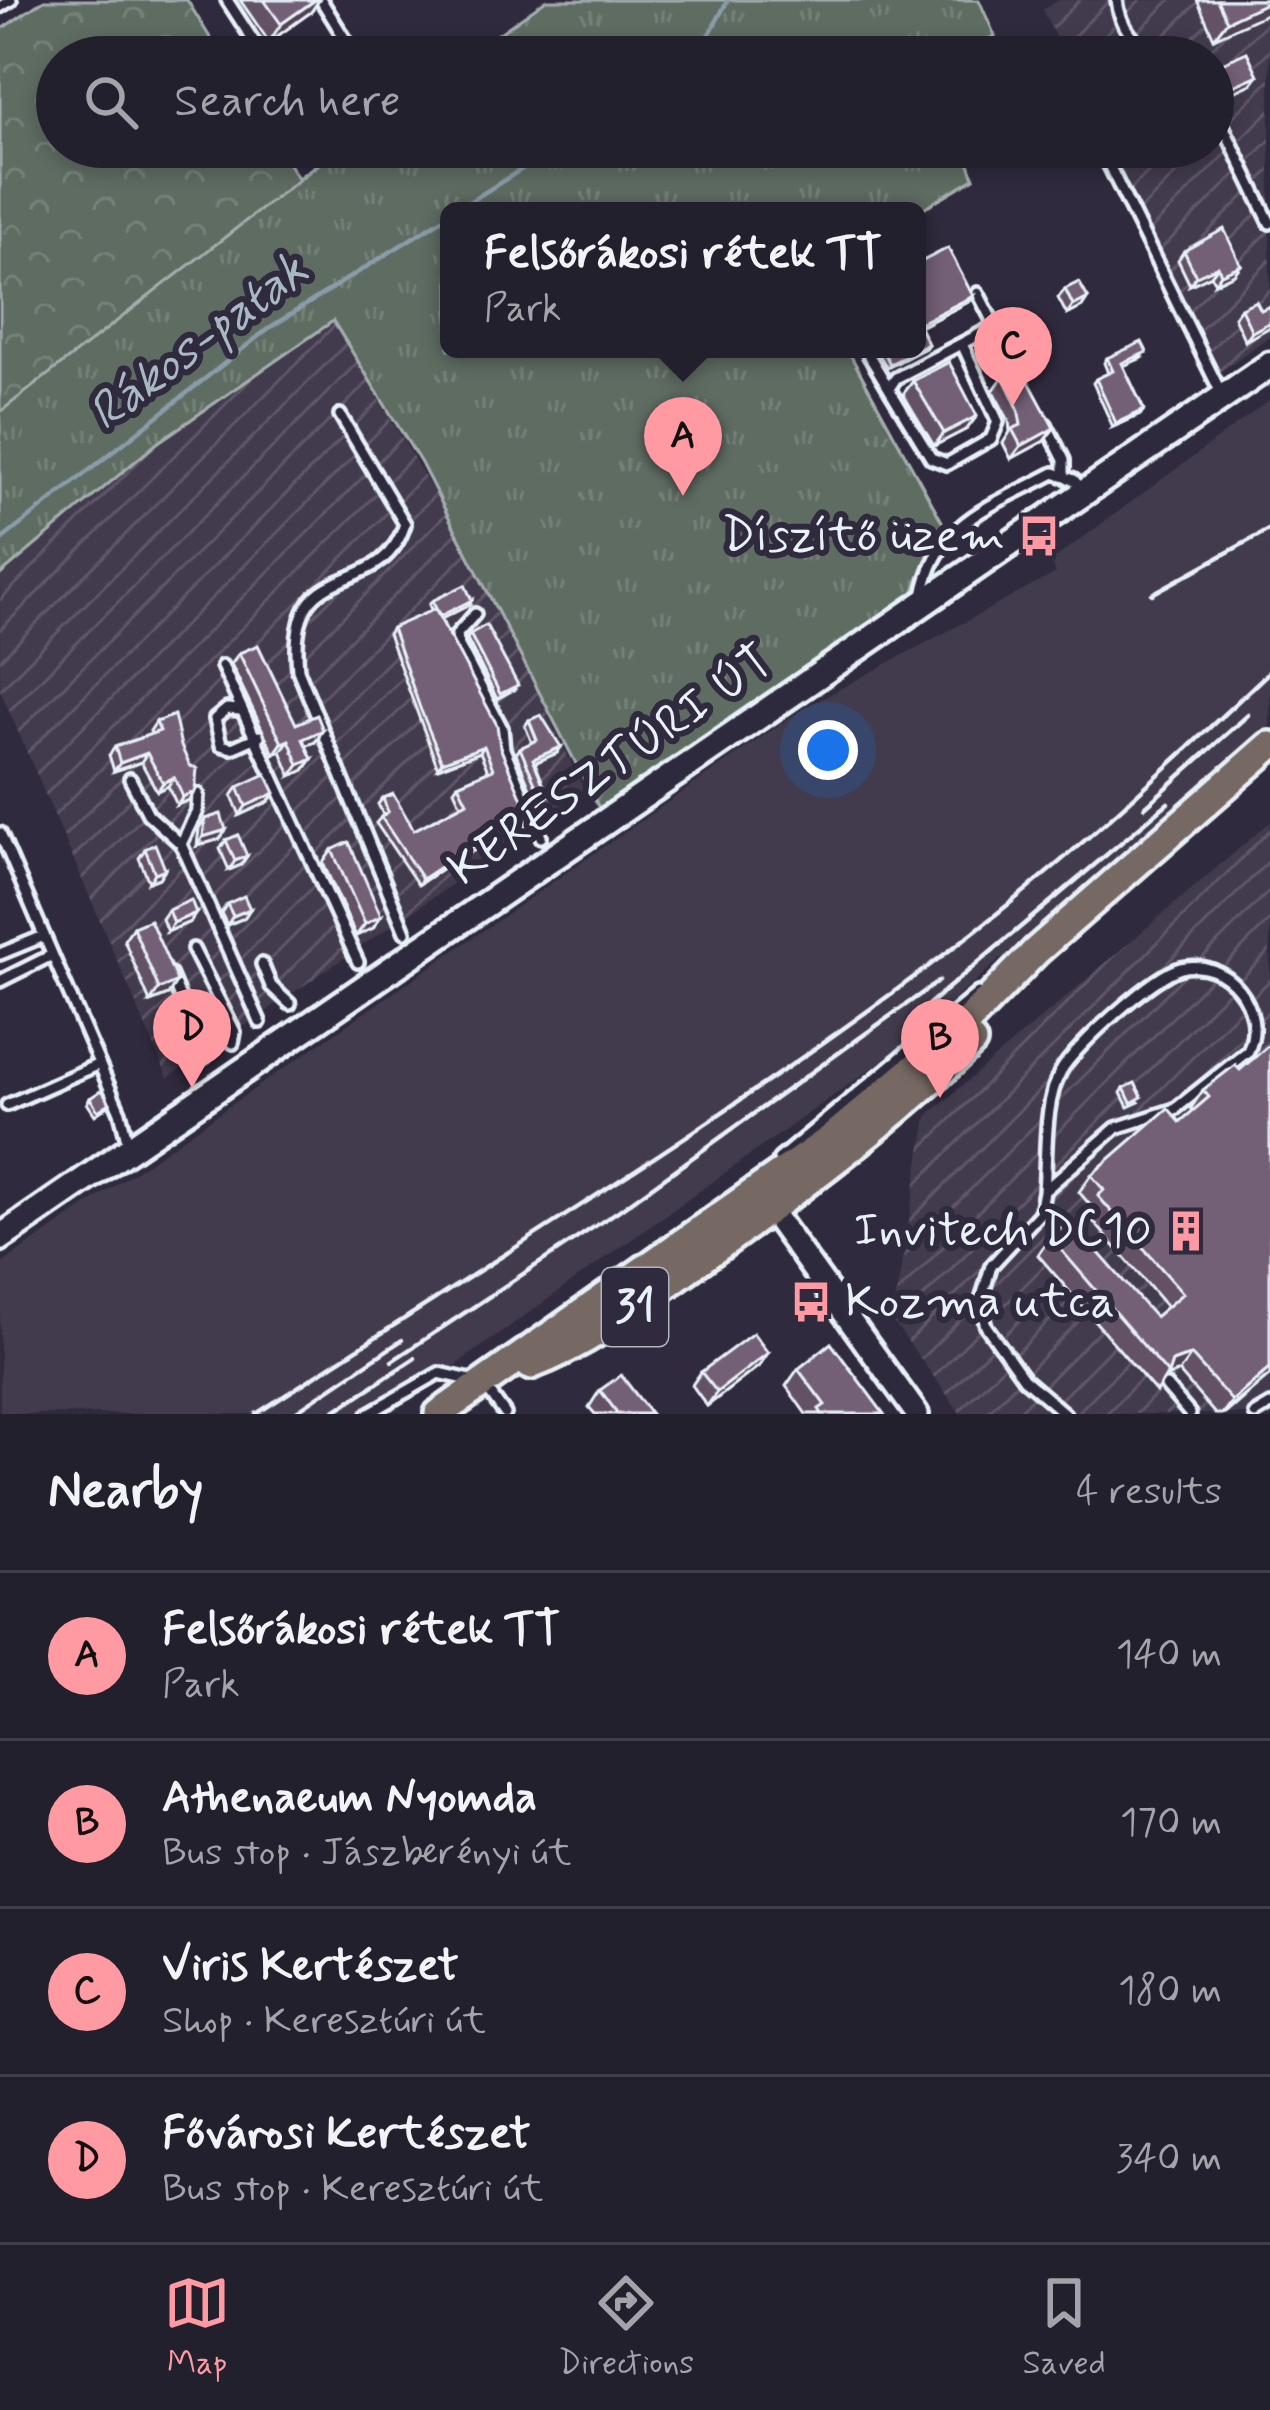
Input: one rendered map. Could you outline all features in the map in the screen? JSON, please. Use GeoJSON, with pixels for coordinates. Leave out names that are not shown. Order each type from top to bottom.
{"type":"FeatureCollection","features":[{"type":"Feature","properties":{"kind":"main road","name":"KERESZTÚRI ÚT"},"geometry":{"type":"LineString","coordinates":[[0,1238],[1270,365]]}},
{"type":"Feature","properties":{"kind":"main road","name":"31"},"geometry":{"type":"LineString","coordinates":[[485,1382],[589,1339],[765,1202],[945,1043],[1036,951],[1270,746]]}},
{"type":"Feature","properties":{"kind":"main road","name":"31"},"geometry":{"type":"LineString","coordinates":[[439,1414],[650,1271],[843,1156],[977,1038],[1075,916]]}},
{"type":"Feature","properties":{"kind":"street"},"geometry":{"type":"LineString","coordinates":[[765,1202],[917,1414]]}},
{"type":"Feature","properties":{"kind":"lane"},"geometry":{"type":"LineString","coordinates":[[0,8],[10,0]]}},
{"type":"Feature","properties":{"kind":"lane"},"geometry":{"type":"LineString","coordinates":[[227,0],[250,36]]}},
{"type":"Feature","properties":{"kind":"lane"},"geometry":{"type":"LineString","coordinates":[[321,0],[343,36]]}},
{"type":"Feature","properties":{"kind":"lane"},"geometry":{"type":"LineString","coordinates":[[1117,0],[1119,19],[1130,36]]}},
{"type":"Feature","properties":{"kind":"lane"},"geometry":{"type":"LineString","coordinates":[[1234,149],[1270,224]]}},
{"type":"Feature","properties":{"kind":"lane"},"geometry":{"type":"LineString","coordinates":[[1110,168],[1223,397]]}},
{"type":"Feature","properties":{"kind":"lane"},"geometry":{"type":"LineString","coordinates":[[978,293],[1028,389]]}},
{"type":"Feature","properties":{"kind":"lane"},"geometry":{"type":"LineString","coordinates":[[890,387],[995,326]]}},
{"type":"Feature","properties":{"kind":"lane"},"geometry":{"type":"LineString","coordinates":[[872,358],[938,463],[991,439],[996,410],[962,344]]}},
{"type":"Feature","properties":{"kind":"lane"},"geometry":{"type":"LineString","coordinates":[[1038,410],[1064,460],[1064,475]]}},
{"type":"Feature","properties":{"kind":"lane"},"geometry":{"type":"LineString","coordinates":[[340,416],[405,524],[397,549],[382,562],[328,585],[309,599],[295,633],[298,670],[405,932]]}},
{"type":"Feature","properties":{"kind":"lane"},"geometry":{"type":"LineString","coordinates":[[922,602],[931,560],[954,527],[1054,473],[1064,475],[1084,493]]}},
{"type":"Feature","properties":{"kind":"lane"},"geometry":{"type":"LineString","coordinates":[[476,614],[457,634],[458,644],[502,728],[504,749],[541,837]]}},
{"type":"Feature","properties":{"kind":"lane"},"geometry":{"type":"LineString","coordinates":[[222,666],[240,710],[259,736],[358,962]]}},
{"type":"Feature","properties":{"kind":"lane"},"geometry":{"type":"LineString","coordinates":[[240,710],[227,709],[215,719],[221,745],[232,748],[259,736]]}},
{"type":"Feature","properties":{"kind":"lane"},"geometry":{"type":"LineString","coordinates":[[130,779],[148,814],[181,844],[260,1022]]}},
{"type":"Feature","properties":{"kind":"lane"},"geometry":{"type":"LineString","coordinates":[[181,844],[197,811],[199,794]]}},
{"type":"Feature","properties":{"kind":"lane"},"geometry":{"type":"LineString","coordinates":[[0,833],[99,1064],[130,1150]]}},
{"type":"Feature","properties":{"kind":"lane"},"geometry":{"type":"LineString","coordinates":[[0,954],[44,936]]}},
{"type":"Feature","properties":{"kind":"lane"},"geometry":{"type":"LineString","coordinates":[[193,949],[235,1032],[233,1043]]}},
{"type":"Feature","properties":{"kind":"lane"},"geometry":{"type":"LineString","coordinates":[[650,1271],[679,1238],[872,1084],[992,980],[1036,951]]}},
{"type":"Feature","properties":{"kind":"lane"},"geometry":{"type":"LineString","coordinates":[[0,981],[52,955]]}},
{"type":"Feature","properties":{"kind":"lane"},"geometry":{"type":"LineString","coordinates":[[164,963],[205,1058]]}},
{"type":"Feature","properties":{"kind":"lane"},"geometry":{"type":"LineString","coordinates":[[262,964],[271,986],[290,1004]]}},
{"type":"Feature","properties":{"kind":"lane"},"geometry":{"type":"LineString","coordinates":[[1044,1192],[1116,1128],[1175,1109],[1248,1051],[1253,1040],[1248,1000],[1221,975],[1190,967],[1154,982],[1058,1077],[1040,1213],[997,1255],[980,1304],[992,1336],[1024,1379],[1065,1414]]}},
{"type":"Feature","properties":{"kind":"lane"},"geometry":{"type":"LineString","coordinates":[[1253,1040],[1268,1041]]}},
{"type":"Feature","properties":{"kind":"lane"},"geometry":{"type":"LineString","coordinates":[[8,1105],[99,1064]]}},
{"type":"Feature","properties":{"kind":"lane"},"geometry":{"type":"LineString","coordinates":[[368,1414],[429,1375],[485,1382],[506,1414]]}},
{"type":"Feature","properties":{"kind":"lane"},"geometry":{"type":"LineString","coordinates":[[1166,1386],[1190,1414]]}},
{"type":"Feature","properties":{"kind":"lane"},"geometry":{"type":"LineString","coordinates":[[1256,1414],[1270,1406]]}},
{"type":"Feature","properties":{"kind":"shaded area"},"geometry":{"type":"Polygon","coordinates":[[[1059,0],[1270,0],[1270,336],[1216,375],[1119,168],[1234,168],[1234,36],[1055,36],[1042,10],[1059,0]]]}},
{"type":"Feature","properties":{"kind":"shaded area"},"geometry":{"type":"Polygon","coordinates":[[[333,321],[469,552],[586,793],[168,1078],[0,690],[0,575],[157,443],[333,321]]]}},
{"type":"Feature","properties":{"kind":"shaded area"},"geometry":{"type":"Polygon","coordinates":[[[1270,400],[1270,726],[889,1056],[387,1414],[0,1414],[0,1265],[804,708],[1056,573],[1051,561],[1270,400]]]}},
{"type":"Feature","properties":{"kind":"shaded area"},"geometry":{"type":"Polygon","coordinates":[[[1270,822],[1270,1414],[961,1414],[892,1320],[927,1116],[1270,822]]]}},
{"type":"Feature","properties":{"kind":"green space"},"geometry":{"type":"Polygon","coordinates":[[[44,0],[187,0],[209,36],[36,36],[36,168],[292,168],[298,178],[312,168],[970,168],[974,178],[926,207],[926,202],[440,202],[440,358],[852,358],[946,529],[926,560],[909,603],[599,808],[421,463],[333,321],[157,443],[0,575],[0,30],[44,0]]]}},
{"type":"Feature","properties":{"kind":"green space"},"geometry":{"type":"Polygon","coordinates":[[[546,0],[979,0],[995,36],[495,36],[546,0]]]}},
{"type":"Feature","properties":{"kind":"green space"},"geometry":{"type":"Polygon","coordinates":[[[314,168],[970,168],[974,178],[926,207],[926,202],[440,202],[440,358],[852,358],[946,529],[926,560],[909,603],[599,808],[421,463],[333,321],[157,443],[0,575],[0,412],[314,168]]]}},
{"type":"Feature","properties":{"kind":"building"},"geometry":{"type":"Polygon","coordinates":[[[264,0],[315,0],[281,24],[264,0]]]}},
{"type":"Feature","properties":{"kind":"building"},"geometry":{"type":"Polygon","coordinates":[[[1217,0],[1270,0],[1270,1],[1227,21],[1217,0]]]}},
{"type":"Feature","properties":{"kind":"building"},"geometry":{"type":"Polygon","coordinates":[[[1247,52],[1258,75],[1234,86],[1234,58],[1247,52]]]}},
{"type":"Feature","properties":{"kind":"building"},"geometry":{"type":"Polygon","coordinates":[[[1224,229],[1241,265],[1221,274],[1218,266],[1196,276],[1184,251],[1224,229]]]}},
{"type":"Feature","properties":{"kind":"building"},"geometry":{"type":"Polygon","coordinates":[[[948,248],[973,296],[926,320],[926,259],[948,248]]]}},
{"type":"Feature","properties":{"kind":"building"},"geometry":{"type":"Polygon","coordinates":[[[1079,282],[1088,298],[1073,306],[1065,289],[1079,282]]]}},
{"type":"Feature","properties":{"kind":"building"},"geometry":{"type":"Polygon","coordinates":[[[1256,301],[1261,310],[1270,306],[1270,322],[1252,332],[1241,308],[1256,301]]]}},
{"type":"Feature","properties":{"kind":"building"},"geometry":{"type":"Polygon","coordinates":[[[1142,342],[1147,352],[1122,363],[1144,410],[1116,423],[1096,379],[1113,371],[1107,358],[1142,342]]]}},
{"type":"Feature","properties":{"kind":"building"},"geometry":{"type":"Polygon","coordinates":[[[949,362],[977,416],[944,433],[913,381],[949,362]]]}},
{"type":"Feature","properties":{"kind":"building"},"geometry":{"type":"Polygon","coordinates":[[[1021,367],[1054,428],[1021,446],[1012,429],[1021,425],[1018,408],[1003,377],[1021,367]]]}},
{"type":"Feature","properties":{"kind":"building"},"geometry":{"type":"Polygon","coordinates":[[[465,585],[472,600],[440,616],[432,601],[465,585]]]}},
{"type":"Feature","properties":{"kind":"building"},"geometry":{"type":"Polygon","coordinates":[[[435,609],[497,725],[500,747],[531,820],[461,853],[422,879],[381,817],[388,812],[383,798],[393,794],[414,830],[467,802],[458,784],[493,769],[484,746],[442,762],[420,708],[392,628],[435,609]]]}},
{"type":"Feature","properties":{"kind":"building"},"geometry":{"type":"Polygon","coordinates":[[[486,625],[518,685],[500,694],[470,634],[486,625]]]}},
{"type":"Feature","properties":{"kind":"building"},"geometry":{"type":"Polygon","coordinates":[[[258,645],[296,724],[317,715],[323,730],[303,739],[312,759],[299,765],[289,740],[282,743],[239,653],[258,645]]]}},
{"type":"Feature","properties":{"kind":"building"},"geometry":{"type":"Polygon","coordinates":[[[174,715],[181,746],[190,766],[197,768],[195,791],[183,797],[174,777],[163,783],[147,753],[120,763],[115,747],[160,731],[156,722],[174,715]]]}},
{"type":"Feature","properties":{"kind":"building"},"geometry":{"type":"Polygon","coordinates":[[[541,715],[561,747],[533,759],[548,796],[542,799],[520,748],[537,740],[529,720],[541,715]]]}},
{"type":"Feature","properties":{"kind":"building"},"geometry":{"type":"Polygon","coordinates":[[[266,774],[275,793],[246,806],[238,787],[266,774]]]}},
{"type":"Feature","properties":{"kind":"building"},"geometry":{"type":"Polygon","coordinates":[[[221,814],[226,830],[203,837],[205,819],[221,814]]]}},
{"type":"Feature","properties":{"kind":"building"},"geometry":{"type":"Polygon","coordinates":[[[238,835],[247,856],[235,861],[226,840],[238,835]]]}},
{"type":"Feature","properties":{"kind":"building"},"geometry":{"type":"Polygon","coordinates":[[[349,842],[381,916],[365,924],[332,850],[349,842]]]}},
{"type":"Feature","properties":{"kind":"building"},"geometry":{"type":"Polygon","coordinates":[[[155,844],[165,869],[155,873],[145,849],[155,844]]]}},
{"type":"Feature","properties":{"kind":"building"},"geometry":{"type":"Polygon","coordinates":[[[244,896],[250,909],[233,916],[227,904],[244,896]]]}},
{"type":"Feature","properties":{"kind":"building"},"geometry":{"type":"Polygon","coordinates":[[[191,900],[196,913],[173,923],[168,910],[191,900]]]}},
{"type":"Feature","properties":{"kind":"building"},"geometry":{"type":"Polygon","coordinates":[[[150,920],[177,981],[159,989],[133,927],[150,920]]]}},
{"type":"Feature","properties":{"kind":"building","name":"Invitech DC10"},"geometry":{"type":"Polygon","coordinates":[[[1270,1044],[1270,1368],[1232,1401],[1191,1355],[1172,1362],[1168,1374],[1050,1237],[1070,1220],[1155,1317],[1183,1293],[1098,1196],[1104,1190],[1091,1175],[1168,1108],[1180,1122],[1209,1097],[1203,1090],[1235,1065],[1240,1070],[1270,1044]]]}},
{"type":"Feature","properties":{"kind":"building"},"geometry":{"type":"Polygon","coordinates":[[[1135,1083],[1142,1097],[1131,1103],[1124,1088],[1135,1083]]]}},
{"type":"Feature","properties":{"kind":"building"},"geometry":{"type":"Polygon","coordinates":[[[102,1090],[110,1103],[98,1111],[90,1098],[102,1090]]]}},
{"type":"Feature","properties":{"kind":"building"},"geometry":{"type":"Polygon","coordinates":[[[753,1333],[768,1353],[717,1392],[701,1372],[753,1333]]]}},
{"type":"Feature","properties":{"kind":"building"},"geometry":{"type":"Polygon","coordinates":[[[831,1343],[884,1414],[822,1414],[819,1409],[825,1405],[798,1369],[831,1343]]]}},
{"type":"Feature","properties":{"kind":"building"},"geometry":{"type":"Polygon","coordinates":[[[621,1375],[651,1414],[618,1414],[600,1390],[621,1375]]]}},
{"type":"Feature","properties":{"kind":"waterway","name":"Rákos-patak"},"geometry":{"type":"LineString","coordinates":[[708,36],[728,0]]}},
{"type":"Feature","properties":{"kind":"waterway","name":"Rákos-patak"},"geometry":{"type":"LineString","coordinates":[[469,202],[524,168]]}},
{"type":"Feature","properties":{"kind":"waterway","name":"Rákos-patak"},"geometry":{"type":"LineString","coordinates":[[0,541],[269,328],[440,221]]}},
{"type":"Feature","properties":{"kind":"railway"},"geometry":{"type":"LineString","coordinates":[[1152,594],[1270,529]]}},
{"type":"Feature","properties":{"kind":"railway"},"geometry":{"type":"LineString","coordinates":[[256,1414],[610,1187],[870,1009],[1036,882],[1270,671]]}},
{"type":"Feature","properties":{"kind":"railway"},"geometry":{"type":"LineString","coordinates":[[1145,807],[1248,715]]}},
{"type":"Feature","properties":{"kind":"railway"},"geometry":{"type":"LineString","coordinates":[[929,1004],[1168,803]]}},
{"type":"Feature","properties":{"kind":"railway"},"geometry":{"type":"LineString","coordinates":[[392,1361],[618,1211],[939,981]]}},
{"type":"Feature","properties":{"kind":"railway"},"geometry":{"type":"LineString","coordinates":[[292,1414],[402,1340]]}},
{"type":"Feature","properties":{"kind":"railway"},"geometry":{"type":"LineString","coordinates":[[330,1414],[415,1358]]}},
{"type":"Feature","properties":{"kind":"place","name":"Viris Kertészet"},"geometry":{"type":"Point","coordinates":[1013,406]}},
{"type":"Feature","properties":{"kind":"place","name":"Felsőrákosi rétek TT"},"geometry":{"type":"Point","coordinates":[683,496]}},
{"type":"Feature","properties":{"kind":"place","name":"Díszítő üzem"},"geometry":{"type":"Point","coordinates":[1039,536]}},
{"type":"Feature","properties":{"kind":"place","name":"Fővárosi Kertészet"},"geometry":{"type":"Point","coordinates":[192,1088]}},
{"type":"Feature","properties":{"kind":"place","name":"Athenaeum Nyomda"},"geometry":{"type":"Point","coordinates":[940,1098]}},
{"type":"Feature","properties":{"kind":"place","name":"Invitech DC10"},"geometry":{"type":"Point","coordinates":[1186,1231]}},
{"type":"Feature","properties":{"kind":"place","name":"Kozma utca"},"geometry":{"type":"Point","coordinates":[811,1302]}}]}
